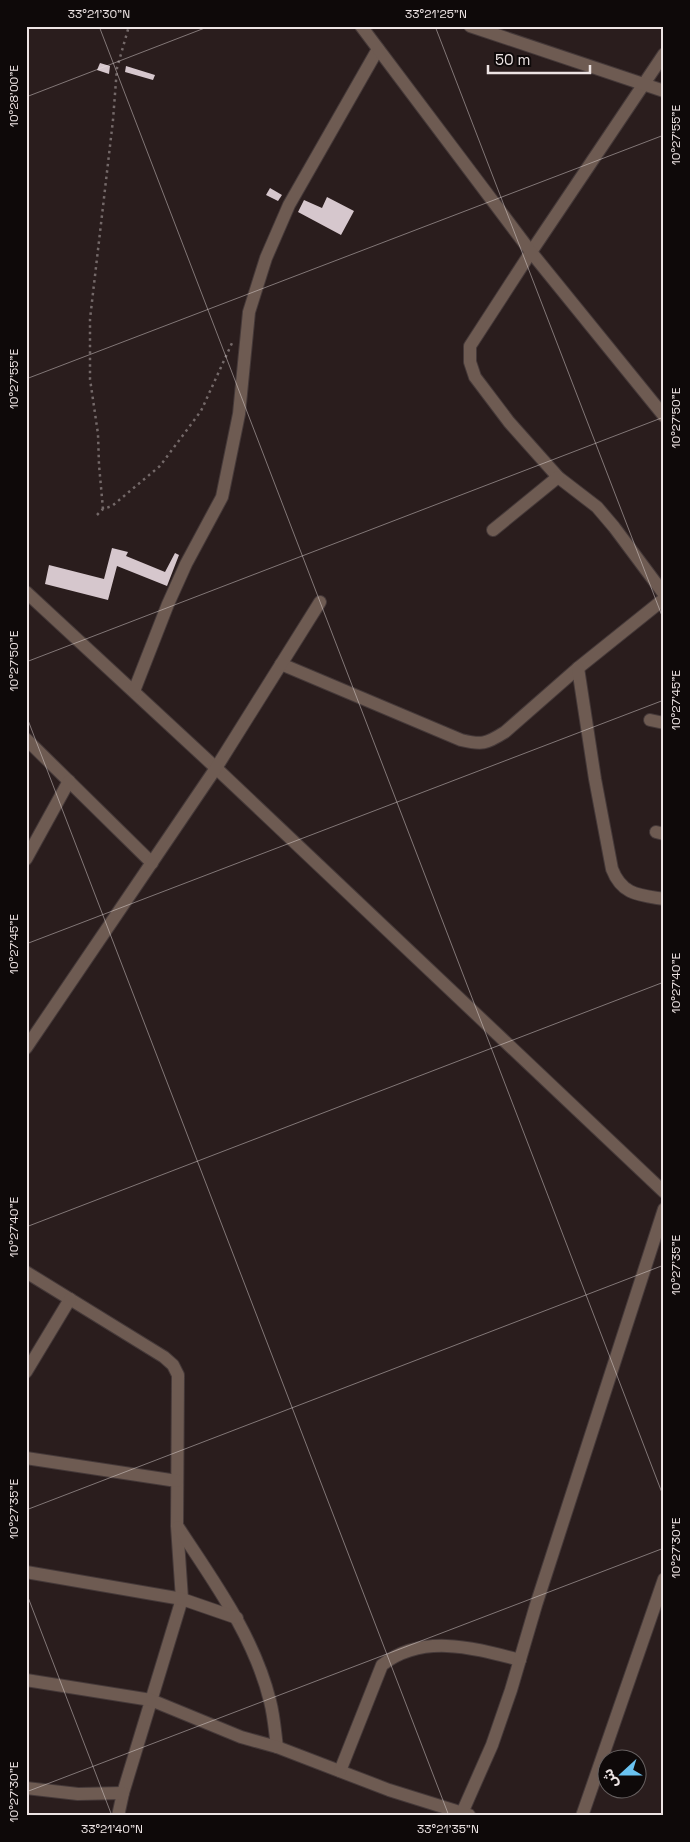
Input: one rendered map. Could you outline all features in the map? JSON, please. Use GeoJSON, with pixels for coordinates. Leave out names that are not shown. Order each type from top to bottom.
{"type":"FeatureCollection","features":[{"type":"Feature","properties":{"kind":"street"},"geometry":{"type":"LineString","coordinates":[[361,26],[531,252],[664,416]]}},
{"type":"Feature","properties":{"kind":"street"},"geometry":{"type":"LineString","coordinates":[[470,26],[664,91]]}},
{"type":"Feature","properties":{"kind":"street"},"geometry":{"type":"LineString","coordinates":[[134,691],[168,604],[186,564],[222,497],[239,414],[249,312],[266,258],[289,205],[378,49]]}},
{"type":"Feature","properties":{"kind":"street"},"geometry":{"type":"LineString","coordinates":[[664,54],[470,346],[470,362],[475,377],[509,422],[558,477],[597,507],[664,594]]}},
{"type":"Feature","properties":{"kind":"street"},"geometry":{"type":"LineString","coordinates":[[493,530],[558,477]]}},
{"type":"Feature","properties":{"kind":"street"},"geometry":{"type":"LineString","coordinates":[[26,592],[216,768],[664,1192]]}},
{"type":"Feature","properties":{"kind":"street"},"geometry":{"type":"LineString","coordinates":[[281,664],[461,740],[478,744],[492,741],[505,732],[578,668],[664,599]]}},
{"type":"Feature","properties":{"kind":"street"},"geometry":{"type":"LineString","coordinates":[[26,1048],[216,768],[320,602]]}},
{"type":"Feature","properties":{"kind":"street"},"geometry":{"type":"LineString","coordinates":[[578,668],[595,779],[612,869],[617,881],[626,890],[664,899]]}},
{"type":"Feature","properties":{"kind":"street"},"geometry":{"type":"LineString","coordinates":[[650,720],[664,723]]}},
{"type":"Feature","properties":{"kind":"street"},"geometry":{"type":"LineString","coordinates":[[26,739],[152,863]]}},
{"type":"Feature","properties":{"kind":"street"},"geometry":{"type":"LineString","coordinates":[[26,858],[69,781]]}},
{"type":"Feature","properties":{"kind":"street"},"geometry":{"type":"LineString","coordinates":[[26,1680],[151,1700],[241,1738],[277,1747],[389,1790],[466,1814],[492,1745],[520,1660],[664,1209]]}},
{"type":"Feature","properties":{"kind":"street"},"geometry":{"type":"LineString","coordinates":[[26,1272],[164,1356],[173,1365],[178,1375],[177,1526],[182,1600],[123,1793],[118,1816]]}},
{"type":"Feature","properties":{"kind":"street"},"geometry":{"type":"LineString","coordinates":[[26,1372],[70,1299]]}},
{"type":"Feature","properties":{"kind":"street"},"geometry":{"type":"LineString","coordinates":[[26,1458],[177,1482]]}},
{"type":"Feature","properties":{"kind":"street"},"geometry":{"type":"LineString","coordinates":[[177,1526],[237,1618],[249,1642],[271,1702],[277,1747]]}},
{"type":"Feature","properties":{"kind":"street"},"geometry":{"type":"LineString","coordinates":[[26,1572],[182,1600],[237,1618]]}},
{"type":"Feature","properties":{"kind":"street"},"geometry":{"type":"LineString","coordinates":[[582,1816],[664,1579]]}},
{"type":"Feature","properties":{"kind":"street"},"geometry":{"type":"LineString","coordinates":[[340,1771],[382,1665],[394,1656],[406,1650],[434,1646],[457,1646],[473,1648],[520,1660]]}},
{"type":"Feature","properties":{"kind":"street"},"geometry":{"type":"LineString","coordinates":[[26,1788],[78,1794],[123,1793]]}},
{"type":"Feature","properties":{"kind":"path"},"geometry":{"type":"LineString","coordinates":[[103,509],[98,434],[90,379],[90,319],[113,120],[117,68],[129,26]]}},
{"type":"Feature","properties":{"kind":"path"},"geometry":{"type":"LineString","coordinates":[[96,515],[103,509],[112,506],[160,466],[201,411],[232,342]]}},
{"type":"Feature","properties":{"kind":"building"},"geometry":{"type":"Polygon","coordinates":[[[100,63],[110,66],[109,74],[97,70],[100,63]]]}},
{"type":"Feature","properties":{"kind":"building"},"geometry":{"type":"Polygon","coordinates":[[[126,66],[155,75],[153,80],[125,72],[126,66]]]}},
{"type":"Feature","properties":{"kind":"building"},"geometry":{"type":"Polygon","coordinates":[[[270,188],[282,195],[278,201],[266,195],[270,188]]]}},
{"type":"Feature","properties":{"kind":"building"},"geometry":{"type":"Polygon","coordinates":[[[327,197],[354,211],[341,235],[298,212],[304,200],[322,208],[327,197]]]}},
{"type":"Feature","properties":{"kind":"building"},"geometry":{"type":"Polygon","coordinates":[[[112,548],[128,552],[126,556],[165,572],[175,553],[179,555],[167,586],[117,566],[108,600],[45,584],[49,565],[104,579],[112,548]]]}}]}
